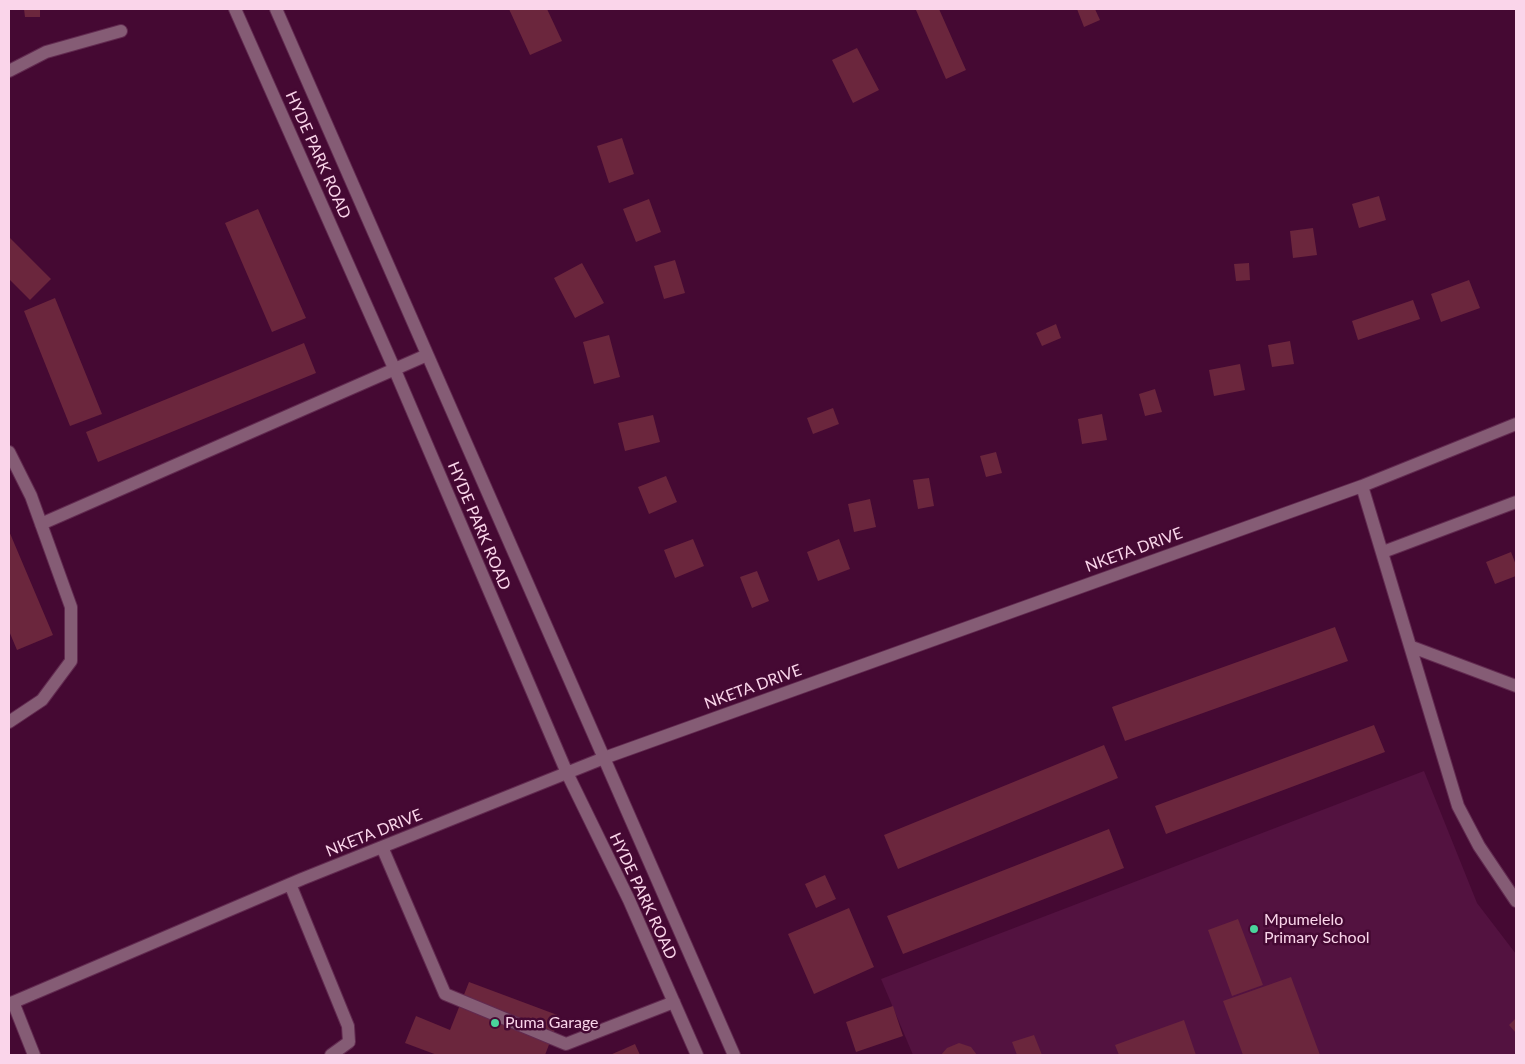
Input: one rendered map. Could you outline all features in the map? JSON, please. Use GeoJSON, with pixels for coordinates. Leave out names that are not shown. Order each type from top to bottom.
{"type":"FeatureCollection","features":[{"type":"Feature","properties":{"kind":"street","name":"HYDE PARK ROAD"},"geometry":{"type":"LineString","coordinates":[[235,9],[394,368],[567,774],[629,900],[697,1055]]}},
{"type":"Feature","properties":{"kind":"street","name":"HYDE PARK ROAD"},"geometry":{"type":"LineString","coordinates":[[276,9],[734,1055]]}},
{"type":"Feature","properties":{"kind":"street"},"geometry":{"type":"LineString","coordinates":[[9,71],[46,52],[121,31]]}},
{"type":"Feature","properties":{"kind":"street"},"geometry":{"type":"LineString","coordinates":[[41,524],[394,368],[428,355]]}},
{"type":"Feature","properties":{"kind":"street","name":"NKETA DRIVE"},"geometry":{"type":"LineString","coordinates":[[11,1003],[290,884],[604,758],[1362,486],[1516,424]]}},
{"type":"Feature","properties":{"kind":"street"},"geometry":{"type":"LineString","coordinates":[[9,452],[31,496],[71,607],[71,661],[42,700],[9,722]]}},
{"type":"Feature","properties":{"kind":"street"},"geometry":{"type":"LineString","coordinates":[[1362,486],[1412,647],[1458,806],[1479,846],[1516,901]]}},
{"type":"Feature","properties":{"kind":"street"},"geometry":{"type":"LineString","coordinates":[[1383,552],[1516,502]]}},
{"type":"Feature","properties":{"kind":"street"},"geometry":{"type":"LineString","coordinates":[[1412,647],[1516,686]]}},
{"type":"Feature","properties":{"kind":"street"},"geometry":{"type":"LineString","coordinates":[[382,847],[445,994],[566,1044],[674,1002]]}},
{"type":"Feature","properties":{"kind":"street"},"geometry":{"type":"LineString","coordinates":[[290,884],[348,1026],[349,1042],[330,1055]]}},
{"type":"Feature","properties":{"kind":"street"},"geometry":{"type":"LineString","coordinates":[[11,1003],[34,1055]]}},
{"type":"Feature","properties":{"kind":"shaded area","name":"Mpumelelo Primary School"},"geometry":{"type":"Polygon","coordinates":[[[1424,771],[1477,903],[1516,954],[1516,1055],[913,1055],[881,979],[1424,771]]]}},
{"type":"Feature","properties":{"kind":"building"},"geometry":{"type":"Polygon","coordinates":[[[24,9],[40,9],[40,17],[25,17],[24,9]]]}},
{"type":"Feature","properties":{"kind":"building"},"geometry":{"type":"Polygon","coordinates":[[[509,9],[547,9],[562,41],[530,55],[509,9]]]}},
{"type":"Feature","properties":{"kind":"building"},"geometry":{"type":"Polygon","coordinates":[[[939,9],[966,70],[946,79],[916,10],[939,9]]]}},
{"type":"Feature","properties":{"kind":"building"},"geometry":{"type":"Polygon","coordinates":[[[1077,9],[1095,9],[1100,20],[1084,27],[1077,9]]]}},
{"type":"Feature","properties":{"kind":"building"},"geometry":{"type":"Polygon","coordinates":[[[857,48],[879,90],[853,103],[832,60],[857,48]]]}},
{"type":"Feature","properties":{"kind":"building"},"geometry":{"type":"Polygon","coordinates":[[[622,138],[634,174],[609,183],[597,146],[622,138]]]}},
{"type":"Feature","properties":{"kind":"building"},"geometry":{"type":"Polygon","coordinates":[[[1379,196],[1386,220],[1359,228],[1352,204],[1379,196]]]}},
{"type":"Feature","properties":{"kind":"building"},"geometry":{"type":"Polygon","coordinates":[[[649,199],[661,232],[636,242],[623,209],[649,199]]]}},
{"type":"Feature","properties":{"kind":"building"},"geometry":{"type":"Polygon","coordinates":[[[258,209],[306,318],[272,332],[225,223],[258,209]]]}},
{"type":"Feature","properties":{"kind":"building"},"geometry":{"type":"Polygon","coordinates":[[[1313,228],[1317,255],[1293,258],[1290,231],[1313,228]]]}},
{"type":"Feature","properties":{"kind":"building"},"geometry":{"type":"Polygon","coordinates":[[[9,237],[51,279],[30,300],[9,279],[9,237]]]}},
{"type":"Feature","properties":{"kind":"building"},"geometry":{"type":"Polygon","coordinates":[[[675,260],[685,293],[664,299],[654,266],[675,260]]]}},
{"type":"Feature","properties":{"kind":"building"},"geometry":{"type":"Polygon","coordinates":[[[582,263],[604,303],[575,318],[554,278],[582,263]]]}},
{"type":"Feature","properties":{"kind":"building"},"geometry":{"type":"Polygon","coordinates":[[[1249,263],[1250,280],[1236,281],[1234,264],[1249,263]]]}},
{"type":"Feature","properties":{"kind":"building"},"geometry":{"type":"Polygon","coordinates":[[[1469,280],[1480,308],[1441,322],[1431,294],[1469,280]]]}},
{"type":"Feature","properties":{"kind":"building"},"geometry":{"type":"Polygon","coordinates":[[[55,298],[102,414],[70,426],[24,311],[55,298]]]}},
{"type":"Feature","properties":{"kind":"building"},"geometry":{"type":"Polygon","coordinates":[[[1413,300],[1420,319],[1358,340],[1352,321],[1413,300]]]}},
{"type":"Feature","properties":{"kind":"building"},"geometry":{"type":"Polygon","coordinates":[[[1056,324],[1061,338],[1042,346],[1036,333],[1056,324]]]}},
{"type":"Feature","properties":{"kind":"building"},"geometry":{"type":"Polygon","coordinates":[[[609,335],[620,377],[594,384],[583,342],[609,335]]]}},
{"type":"Feature","properties":{"kind":"building"},"geometry":{"type":"Polygon","coordinates":[[[1290,341],[1294,364],[1272,367],[1268,345],[1290,341]]]}},
{"type":"Feature","properties":{"kind":"building"},"geometry":{"type":"Polygon","coordinates":[[[304,343],[316,373],[98,462],[86,432],[304,343]]]}},
{"type":"Feature","properties":{"kind":"building"},"geometry":{"type":"Polygon","coordinates":[[[1240,364],[1245,390],[1214,396],[1209,370],[1240,364]]]}},
{"type":"Feature","properties":{"kind":"building"},"geometry":{"type":"Polygon","coordinates":[[[1155,389],[1162,412],[1145,416],[1139,394],[1155,389]]]}},
{"type":"Feature","properties":{"kind":"building"},"geometry":{"type":"Polygon","coordinates":[[[833,408],[839,424],[813,434],[807,418],[833,408]]]}},
{"type":"Feature","properties":{"kind":"building"},"geometry":{"type":"Polygon","coordinates":[[[1102,414],[1107,440],[1082,444],[1078,419],[1102,414]]]}},
{"type":"Feature","properties":{"kind":"building"},"geometry":{"type":"Polygon","coordinates":[[[653,415],[660,442],[625,451],[618,423],[653,415]]]}},
{"type":"Feature","properties":{"kind":"building"},"geometry":{"type":"Polygon","coordinates":[[[996,452],[1002,473],[986,477],[980,456],[996,452]]]}},
{"type":"Feature","properties":{"kind":"building"},"geometry":{"type":"Polygon","coordinates":[[[666,476],[677,502],[649,514],[638,487],[666,476]]]}},
{"type":"Feature","properties":{"kind":"building"},"geometry":{"type":"Polygon","coordinates":[[[929,478],[934,506],[918,509],[913,480],[929,478]]]}},
{"type":"Feature","properties":{"kind":"building"},"geometry":{"type":"Polygon","coordinates":[[[870,499],[876,527],[854,532],[848,504],[870,499]]]}},
{"type":"Feature","properties":{"kind":"building"},"geometry":{"type":"Polygon","coordinates":[[[9,531],[53,635],[17,650],[9,631],[9,531]]]}},
{"type":"Feature","properties":{"kind":"building"},"geometry":{"type":"Polygon","coordinates":[[[693,539],[704,566],[675,578],[664,550],[693,539]]]}},
{"type":"Feature","properties":{"kind":"building"},"geometry":{"type":"Polygon","coordinates":[[[839,539],[850,569],[818,581],[807,552],[839,539]]]}},
{"type":"Feature","properties":{"kind":"building"},"geometry":{"type":"Polygon","coordinates":[[[1511,552],[1516,565],[1516,576],[1495,584],[1486,562],[1511,552]]]}},
{"type":"Feature","properties":{"kind":"building"},"geometry":{"type":"Polygon","coordinates":[[[757,571],[769,601],[752,608],[740,577],[757,571]]]}},
{"type":"Feature","properties":{"kind":"building"},"geometry":{"type":"Polygon","coordinates":[[[1335,627],[1348,661],[1125,741],[1112,707],[1335,627]]]}},
{"type":"Feature","properties":{"kind":"building"},"geometry":{"type":"Polygon","coordinates":[[[1374,725],[1385,752],[1166,834],[1155,806],[1374,725]]]}},
{"type":"Feature","properties":{"kind":"building"},"geometry":{"type":"Polygon","coordinates":[[[1104,745],[1118,778],[898,869],[884,835],[1104,745]]]}},
{"type":"Feature","properties":{"kind":"building"},"geometry":{"type":"Polygon","coordinates":[[[1109,829],[1124,868],[903,954],[887,916],[1109,829]]]}},
{"type":"Feature","properties":{"kind":"building"},"geometry":{"type":"Polygon","coordinates":[[[825,875],[836,899],[816,908],[805,884],[825,875]]]}},
{"type":"Feature","properties":{"kind":"building"},"geometry":{"type":"Polygon","coordinates":[[[849,908],[874,967],[814,994],[788,934],[849,908]]]}},
{"type":"Feature","properties":{"kind":"building"},"geometry":{"type":"Polygon","coordinates":[[[1238,919],[1263,985],[1232,996],[1208,930],[1238,919]]]}},
{"type":"Feature","properties":{"kind":"building"},"geometry":{"type":"Polygon","coordinates":[[[1291,977],[1320,1055],[1243,1055],[1223,1001],[1291,977]]]}},
{"type":"Feature","properties":{"kind":"building"},"geometry":{"type":"Polygon","coordinates":[[[469,982],[560,1016],[545,1055],[437,1055],[405,1043],[416,1016],[450,1030],[469,982]]]}},
{"type":"Feature","properties":{"kind":"building"},"geometry":{"type":"Polygon","coordinates":[[[893,1006],[903,1036],[856,1052],[846,1022],[893,1006]]]}},
{"type":"Feature","properties":{"kind":"building"},"geometry":{"type":"Polygon","coordinates":[[[1516,1018],[1516,1033],[1509,1025],[1516,1018]]]}},
{"type":"Feature","properties":{"kind":"building"},"geometry":{"type":"Polygon","coordinates":[[[1184,1020],[1196,1055],[1119,1055],[1115,1045],[1184,1020]]]}},
{"type":"Feature","properties":{"kind":"building"},"geometry":{"type":"Polygon","coordinates":[[[1034,1035],[1042,1055],[1017,1055],[1012,1042],[1034,1035]]]}},
{"type":"Feature","properties":{"kind":"building"},"geometry":{"type":"Polygon","coordinates":[[[959,1043],[971,1047],[977,1055],[941,1055],[947,1048],[959,1043]]]}},
{"type":"Feature","properties":{"kind":"building"},"geometry":{"type":"Polygon","coordinates":[[[635,1044],[640,1055],[610,1055],[635,1044]]]}},
{"type":"Feature","properties":{"kind":"place","name":"Mpumelelo Primary School"},"geometry":{"type":"Point","coordinates":[1254,929]}},
{"type":"Feature","properties":{"kind":"place","name":"Puma Garage"},"geometry":{"type":"Point","coordinates":[495,1023]}}]}
